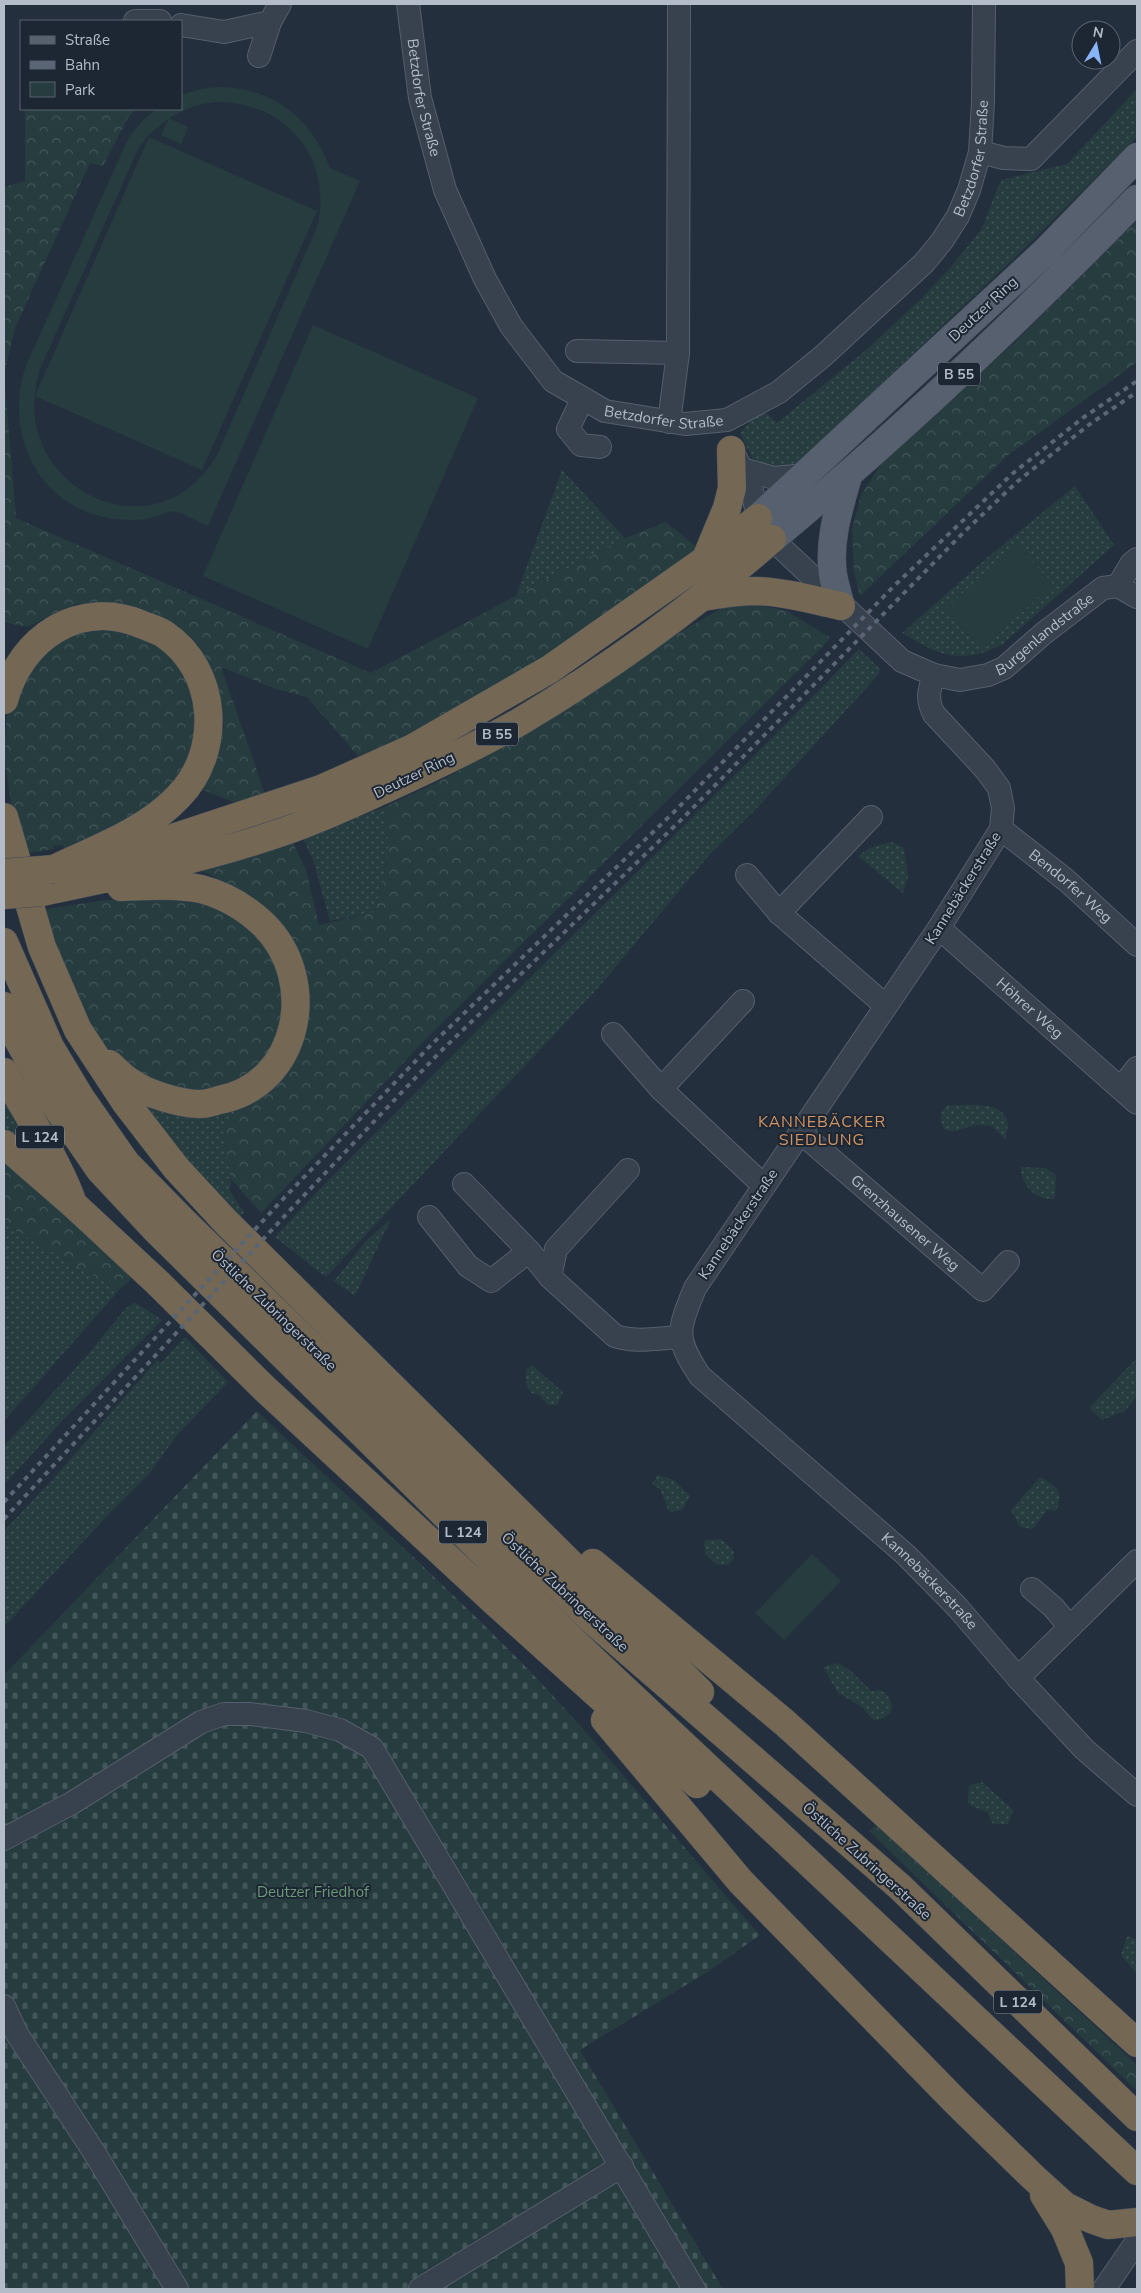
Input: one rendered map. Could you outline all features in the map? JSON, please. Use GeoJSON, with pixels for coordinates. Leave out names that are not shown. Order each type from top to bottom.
{"type":"FeatureCollection","features":[{"type":"Feature","properties":{"kind":"highway"},"geometry":{"type":"LineString","coordinates":[[705,560],[727,508],[737,459]]}},
{"type":"Feature","properties":{"kind":"highway","name":"Deutzer Ring"},"geometry":{"type":"LineString","coordinates":[[4,895],[42,892],[105,861],[306,794],[413,748],[500,700],[583,647],[705,560],[765,529]]}},
{"type":"Feature","properties":{"kind":"highway","name":"Deutzer Ring"},"geometry":{"type":"LineString","coordinates":[[4,873],[62,881],[182,861],[270,836],[315,819],[426,770],[520,721],[574,688],[733,573],[765,529]]}},
{"type":"Feature","properties":{"kind":"highway"},"geometry":{"type":"LineString","coordinates":[[701,597],[733,592],[758,591],[786,594],[841,606]]}},
{"type":"Feature","properties":{"kind":"highway"},"geometry":{"type":"LineString","coordinates":[[4,700],[8,682],[23,656],[43,636],[70,621],[103,616],[132,620],[164,634],[184,654],[201,677],[208,704],[209,735],[199,766],[180,796],[151,821],[62,881]]}},
{"type":"Feature","properties":{"kind":"highway"},"geometry":{"type":"LineString","coordinates":[[4,817],[42,947],[78,1030],[126,1103],[176,1168],[226,1222],[466,1458],[785,1723],[1137,2043]]}},
{"type":"Feature","properties":{"kind":"highway"},"geometry":{"type":"LineString","coordinates":[[62,881],[111,888],[170,886],[201,890],[229,900],[253,915],[272,932],[288,958],[296,981],[297,1008],[284,1052],[274,1067],[257,1085],[233,1098],[200,1104],[164,1097],[132,1084],[105,1061],[78,1030]]}},
{"type":"Feature","properties":{"kind":"highway","name":"Östliche Zubringerstraße"},"geometry":{"type":"LineString","coordinates":[[4,942],[50,1047],[80,1097],[126,1163],[591,1620],[900,1887],[1137,2117]]}},
{"type":"Feature","properties":{"kind":"highway","name":"Östliche Zubringerstraße"},"geometry":{"type":"LineString","coordinates":[[4,1006],[16,1036],[50,1099],[100,1170],[156,1230],[581,1649],[1137,2171]]}},
{"type":"Feature","properties":{"kind":"highway","name":"L 124"},"geometry":{"type":"LineString","coordinates":[[4,1072],[38,1135],[54,1160],[73,1204]]}},
{"type":"Feature","properties":{"kind":"highway"},"geometry":{"type":"LineString","coordinates":[[4,1144],[73,1204],[158,1283],[264,1388],[496,1603],[855,1925],[949,1995]]}},
{"type":"Feature","properties":{"kind":"highway","name":"L 124"},"geometry":{"type":"LineString","coordinates":[[466,1458],[724,1716],[900,1887]]}},
{"type":"Feature","properties":{"kind":"highway"},"geometry":{"type":"LineString","coordinates":[[496,1603],[614,1730],[741,1882],[958,2104],[1033,2177],[1065,2206],[1091,2219],[1108,2225],[1126,2225],[1137,2222]]}},
{"type":"Feature","properties":{"kind":"highway"},"geometry":{"type":"LineString","coordinates":[[1033,2177],[1057,2216],[1079,2262],[1080,2289]]}},
{"type":"Feature","properties":{"kind":"main road","name":"Deutzer Ring"},"geometry":{"type":"LineString","coordinates":[[765,529],[805,476],[1045,252],[1137,157]]}},
{"type":"Feature","properties":{"kind":"main road","name":"Deutzer Ring"},"geometry":{"type":"LineString","coordinates":[[765,529],[848,476],[1062,276],[1137,199]]}},
{"type":"Feature","properties":{"kind":"main road"},"geometry":{"type":"LineString","coordinates":[[841,606],[833,575],[832,548],[835,522],[848,476]]}},
{"type":"Feature","properties":{"kind":"street","name":"Betzdorfer Straße"},"geometry":{"type":"LineString","coordinates":[[408,4],[420,98],[445,190],[481,270],[511,326],[553,381],[605,411],[669,422],[700,424],[727,420],[779,392],[824,356],[924,263],[942,241],[958,216],[969,190],[980,152],[983,110],[984,4]]}},
{"type":"Feature","properties":{"kind":"street"},"geometry":{"type":"LineString","coordinates":[[669,422],[678,353],[679,4]]}},
{"type":"Feature","properties":{"kind":"street"},"geometry":{"type":"LineString","coordinates":[[182,25],[224,32],[275,13]]}},
{"type":"Feature","properties":{"kind":"street"},"geometry":{"type":"LineString","coordinates":[[259,56],[275,13]]}},
{"type":"Feature","properties":{"kind":"street"},"geometry":{"type":"LineString","coordinates":[[980,152],[1004,158],[1031,159],[1137,51]]}},
{"type":"Feature","properties":{"kind":"street"},"geometry":{"type":"LineString","coordinates":[[577,351],[678,353]]}},
{"type":"Feature","properties":{"kind":"street"},"geometry":{"type":"LineString","coordinates":[[583,398],[568,429],[581,446],[600,447]]}},
{"type":"Feature","properties":{"kind":"street"},"geometry":{"type":"LineString","coordinates":[[727,420],[737,459],[752,490],[765,529],[841,606],[902,661],[934,676]]}},
{"type":"Feature","properties":{"kind":"street"},"geometry":{"type":"LineString","coordinates":[[737,459],[774,478],[805,476]]}},
{"type":"Feature","properties":{"kind":"street","name":"Burgenlandstraße"},"geometry":{"type":"LineString","coordinates":[[934,676],[960,680],[988,675],[1004,668],[1088,597],[1102,588],[1128,591],[1131,564],[1137,559]]}},
{"type":"Feature","properties":{"kind":"street","name":"Kannebäckerstraße"},"geometry":{"type":"LineString","coordinates":[[934,676],[928,695],[929,704],[934,714],[985,769],[999,788],[1003,808],[1001,829],[940,928],[695,1288],[684,1318],[681,1337],[685,1353],[700,1376],[906,1555],[958,1608],[1018,1678],[1084,1749],[1137,1795]]}},
{"type":"Feature","properties":{"kind":"street"},"geometry":{"type":"LineString","coordinates":[[779,914],[871,817]]}},
{"type":"Feature","properties":{"kind":"street","name":"Bendorfer Weg"},"geometry":{"type":"LineString","coordinates":[[1001,829],[1066,880],[1137,945]]}},
{"type":"Feature","properties":{"kind":"street"},"geometry":{"type":"LineString","coordinates":[[747,875],[779,914],[886,1006]]}},
{"type":"Feature","properties":{"kind":"street","name":"Höhrer Weg"},"geometry":{"type":"LineString","coordinates":[[940,928],[1129,1095],[1137,1068]]}},
{"type":"Feature","properties":{"kind":"street"},"geometry":{"type":"LineString","coordinates":[[661,1089],[743,1001]]}},
{"type":"Feature","properties":{"kind":"street"},"geometry":{"type":"LineString","coordinates":[[613,1034],[661,1089],[764,1186]]}},
{"type":"Feature","properties":{"kind":"street","name":"Grenzhausener Weg"},"geometry":{"type":"LineString","coordinates":[[800,1132],[982,1290],[1008,1262]]}},
{"type":"Feature","properties":{"kind":"street"},"geometry":{"type":"LineString","coordinates":[[550,1276],[556,1249],[628,1170]]}},
{"type":"Feature","properties":{"kind":"street"},"geometry":{"type":"LineString","coordinates":[[464,1184],[550,1276],[615,1336],[625,1339],[643,1340],[681,1337]]}},
{"type":"Feature","properties":{"kind":"street"},"geometry":{"type":"LineString","coordinates":[[429,1216],[468,1266],[491,1281],[528,1251]]}},
{"type":"Feature","properties":{"kind":"street"},"geometry":{"type":"LineString","coordinates":[[1018,1678],[1137,1561]]}},
{"type":"Feature","properties":{"kind":"street"},"geometry":{"type":"LineString","coordinates":[[1032,1589],[1054,1608],[1070,1626]]}},
{"type":"Feature","properties":{"kind":"street"},"geometry":{"type":"LineString","coordinates":[[4,1840],[72,1804],[201,1722],[224,1714],[250,1714],[306,1721],[340,1730],[372,1748],[694,2289]]}},
{"type":"Feature","properties":{"kind":"street"},"geometry":{"type":"LineString","coordinates":[[4,2006],[18,2034],[94,2152],[177,2289]]}},
{"type":"Feature","properties":{"kind":"street"},"geometry":{"type":"LineString","coordinates":[[420,2289],[622,2166]]}},
{"type":"Feature","properties":{"kind":"street"},"geometry":{"type":"LineString","coordinates":[[1104,2289],[1137,2241]]}},
{"type":"Feature","properties":{"kind":"green space"},"geometry":{"type":"Polygon","coordinates":[[[217,87],[237,88],[255,92],[272,99],[287,108],[312,134],[330,168],[360,181],[208,526],[173,511],[151,518],[125,520],[83,511],[62,498],[44,481],[31,461],[23,438],[19,413],[20,388],[27,363],[129,137],[141,122],[155,110],[182,110],[182,95],[217,87]],[[216,102],[193,107],[164,122],[139,147],[41,367],[34,409],[43,446],[63,475],[91,496],[124,506],[159,503],[191,486],[218,453],[317,227],[320,202],[318,179],[311,157],[299,139],[283,123],[264,112],[241,104],[216,102]]]}},
{"type":"Feature","properties":{"kind":"green space"},"geometry":{"type":"Polygon","coordinates":[[[1137,89],[1137,137],[1026,247],[791,469],[756,466],[740,433],[750,421],[764,411],[777,423],[865,351],[923,297],[981,230],[1001,180],[1067,164],[1137,89]]]}},
{"type":"Feature","properties":{"kind":"green space"},"geometry":{"type":"Polygon","coordinates":[[[25,110],[136,110],[129,116],[103,166],[90,163],[15,328],[4,374],[4,187],[25,181],[25,110]]]}},
{"type":"Feature","properties":{"kind":"green space"},"geometry":{"type":"Polygon","coordinates":[[[169,118],[188,127],[181,144],[161,135],[169,118]]]}},
{"type":"Feature","properties":{"kind":"green space"},"geometry":{"type":"Polygon","coordinates":[[[149,137],[317,211],[202,470],[35,396],[149,137]]]}},
{"type":"Feature","properties":{"kind":"green space"},"geometry":{"type":"Polygon","coordinates":[[[1137,221],[1137,362],[1007,456],[860,596],[854,572],[852,529],[861,495],[885,458],[1012,345],[1137,221]]]}},
{"type":"Feature","properties":{"kind":"green space"},"geometry":{"type":"Polygon","coordinates":[[[313,325],[478,398],[368,649],[203,576],[313,325]]]}},
{"type":"Feature","properties":{"kind":"green space"},"geometry":{"type":"Polygon","coordinates":[[[4,374],[16,518],[371,673],[625,538],[666,522],[698,548],[594,628],[427,727],[358,756],[307,697],[276,689],[221,667],[265,794],[236,803],[201,789],[212,772],[224,725],[211,669],[173,624],[134,607],[103,603],[76,604],[27,627],[4,622],[4,374]]]}},
{"type":"Feature","properties":{"kind":"green space"},"geometry":{"type":"Polygon","coordinates":[[[562,470],[625,538],[516,596],[562,470]]]}},
{"type":"Feature","properties":{"kind":"green space"},"geometry":{"type":"Polygon","coordinates":[[[1075,486],[1114,545],[1003,644],[975,655],[951,655],[928,648],[902,633],[988,557],[1075,486]]]}},
{"type":"Feature","properties":{"kind":"green space"},"geometry":{"type":"Polygon","coordinates":[[[1016,544],[1053,584],[982,649],[945,609],[1016,544]]]}},
{"type":"Feature","properties":{"kind":"green space"},"geometry":{"type":"Polygon","coordinates":[[[749,603],[787,611],[831,638],[423,1042],[261,1213],[231,1179],[223,1130],[239,1106],[269,1087],[293,941],[273,915],[253,898],[230,884],[201,871],[292,841],[306,870],[319,925],[375,912],[389,851],[385,807],[448,777],[517,737],[584,696],[687,628],[728,605],[749,603]]]}},
{"type":"Feature","properties":{"kind":"green space"},"geometry":{"type":"Polygon","coordinates":[[[83,629],[139,633],[172,655],[192,688],[197,734],[180,777],[138,818],[64,852],[63,845],[53,846],[54,849],[21,854],[14,823],[4,756],[7,712],[38,654],[83,629]]]}},
{"type":"Feature","properties":{"kind":"green space"},"geometry":{"type":"Polygon","coordinates":[[[859,649],[880,669],[879,674],[755,810],[710,854],[598,988],[326,1277],[275,1237],[477,1030],[751,759],[859,649]]]}},
{"type":"Feature","properties":{"kind":"green space"},"geometry":{"type":"Polygon","coordinates":[[[385,807],[389,851],[375,912],[330,921],[314,863],[302,836],[385,807]]]}},
{"type":"Feature","properties":{"kind":"green space"},"geometry":{"type":"Polygon","coordinates":[[[892,842],[904,848],[908,877],[903,893],[858,856],[869,848],[892,842]]]}},
{"type":"Feature","properties":{"kind":"green space"},"geometry":{"type":"Polygon","coordinates":[[[200,899],[249,922],[278,963],[286,1010],[274,1047],[249,1076],[195,1095],[167,1090],[114,1056],[97,1035],[40,910],[106,900],[200,899]]]}},
{"type":"Feature","properties":{"kind":"green space"},"geometry":{"type":"Polygon","coordinates":[[[133,1097],[239,1106],[223,1130],[231,1179],[230,1191],[244,1212],[238,1220],[133,1097]]]}},
{"type":"Feature","properties":{"kind":"green space"},"geometry":{"type":"Polygon","coordinates":[[[4,1102],[33,1148],[30,1151],[4,1129],[4,1102]]]}},
{"type":"Feature","properties":{"kind":"green space"},"geometry":{"type":"Polygon","coordinates":[[[947,1105],[981,1105],[997,1109],[1003,1113],[1007,1120],[1006,1140],[992,1126],[973,1125],[949,1131],[943,1126],[941,1118],[942,1112],[947,1105]]]}},
{"type":"Feature","properties":{"kind":"green space"},"geometry":{"type":"Polygon","coordinates":[[[4,1155],[134,1277],[119,1290],[4,1224],[4,1155]]]}},
{"type":"Feature","properties":{"kind":"green space"},"geometry":{"type":"Polygon","coordinates":[[[1021,1167],[1046,1168],[1056,1176],[1055,1199],[1042,1197],[1030,1190],[1023,1180],[1021,1167]]]}},
{"type":"Feature","properties":{"kind":"green space"},"geometry":{"type":"Polygon","coordinates":[[[390,1221],[355,1296],[334,1281],[366,1241],[390,1221]]]}},
{"type":"Feature","properties":{"kind":"green space"},"geometry":{"type":"Polygon","coordinates":[[[4,1224],[119,1290],[4,1421],[4,1224]]]}},
{"type":"Feature","properties":{"kind":"green space"},"geometry":{"type":"Polygon","coordinates":[[[135,1302],[162,1320],[61,1422],[4,1485],[4,1446],[85,1358],[125,1309],[135,1302]]]}},
{"type":"Feature","properties":{"kind":"green space"},"geometry":{"type":"Polygon","coordinates":[[[185,1337],[228,1382],[177,1435],[149,1474],[105,1518],[4,1627],[4,1531],[53,1479],[157,1360],[161,1363],[185,1337]]]}},
{"type":"Feature","properties":{"kind":"green space"},"geometry":{"type":"Polygon","coordinates":[[[1137,1358],[1137,1396],[1125,1411],[1102,1420],[1089,1408],[1137,1358]]]}},
{"type":"Feature","properties":{"kind":"green space"},"geometry":{"type":"Polygon","coordinates":[[[532,1365],[563,1392],[557,1405],[548,1405],[539,1395],[531,1393],[526,1383],[526,1370],[532,1365]]]}},
{"type":"Feature","properties":{"kind":"green space","name":"Deutzer Friedhof"},"geometry":{"type":"Polygon","coordinates":[[[257,1411],[452,1594],[547,1689],[760,1935],[709,1971],[580,2050],[723,2289],[4,2289],[4,1675],[257,1411]]]}},
{"type":"Feature","properties":{"kind":"green space"},"geometry":{"type":"Polygon","coordinates":[[[658,1475],[674,1480],[690,1496],[682,1510],[670,1512],[660,1489],[652,1484],[658,1475]]]}},
{"type":"Feature","properties":{"kind":"green space"},"geometry":{"type":"Polygon","coordinates":[[[1040,1477],[1058,1490],[1059,1504],[1056,1511],[1047,1510],[1033,1529],[1020,1527],[1011,1510],[1040,1477]]]}},
{"type":"Feature","properties":{"kind":"green space"},"geometry":{"type":"Polygon","coordinates":[[[721,1539],[733,1550],[734,1559],[728,1565],[717,1565],[705,1554],[704,1542],[706,1540],[721,1539]]]}},
{"type":"Feature","properties":{"kind":"green space"},"geometry":{"type":"Polygon","coordinates":[[[812,1554],[841,1581],[784,1640],[755,1613],[812,1554]]]}},
{"type":"Feature","properties":{"kind":"green space"},"geometry":{"type":"Polygon","coordinates":[[[838,1663],[851,1671],[871,1691],[880,1690],[886,1694],[892,1704],[892,1709],[886,1717],[873,1720],[862,1707],[838,1693],[823,1667],[838,1663]]]}},
{"type":"Feature","properties":{"kind":"green space"},"geometry":{"type":"Polygon","coordinates":[[[982,1782],[1013,1810],[1008,1824],[993,1824],[987,1812],[968,1803],[969,1785],[982,1782]]]}},
{"type":"Feature","properties":{"kind":"green space"},"geometry":{"type":"Polygon","coordinates":[[[876,1825],[1137,2065],[1137,2091],[869,1831],[876,1825]]]}},
{"type":"Feature","properties":{"kind":"green space"},"geometry":{"type":"Polygon","coordinates":[[[1129,1936],[1137,1940],[1137,1974],[1121,1955],[1126,1938],[1129,1936]]]}},
{"type":"Feature","properties":{"kind":"railway"},"geometry":{"type":"LineString","coordinates":[[4,1502],[283,1199],[431,1045],[675,811],[894,586],[1012,474],[1084,417],[1137,381]]}},
{"type":"Feature","properties":{"kind":"railway"},"geometry":{"type":"LineString","coordinates":[[4,1519],[293,1207],[439,1053],[683,818],[963,533],[1018,481],[1090,424],[1137,392]]}},
{"type":"Feature","properties":{"kind":"district","name":"KANNEBÄCKER SIEDLUNG"},"geometry":{"type":"Point","coordinates":[822,1131]}}]}
